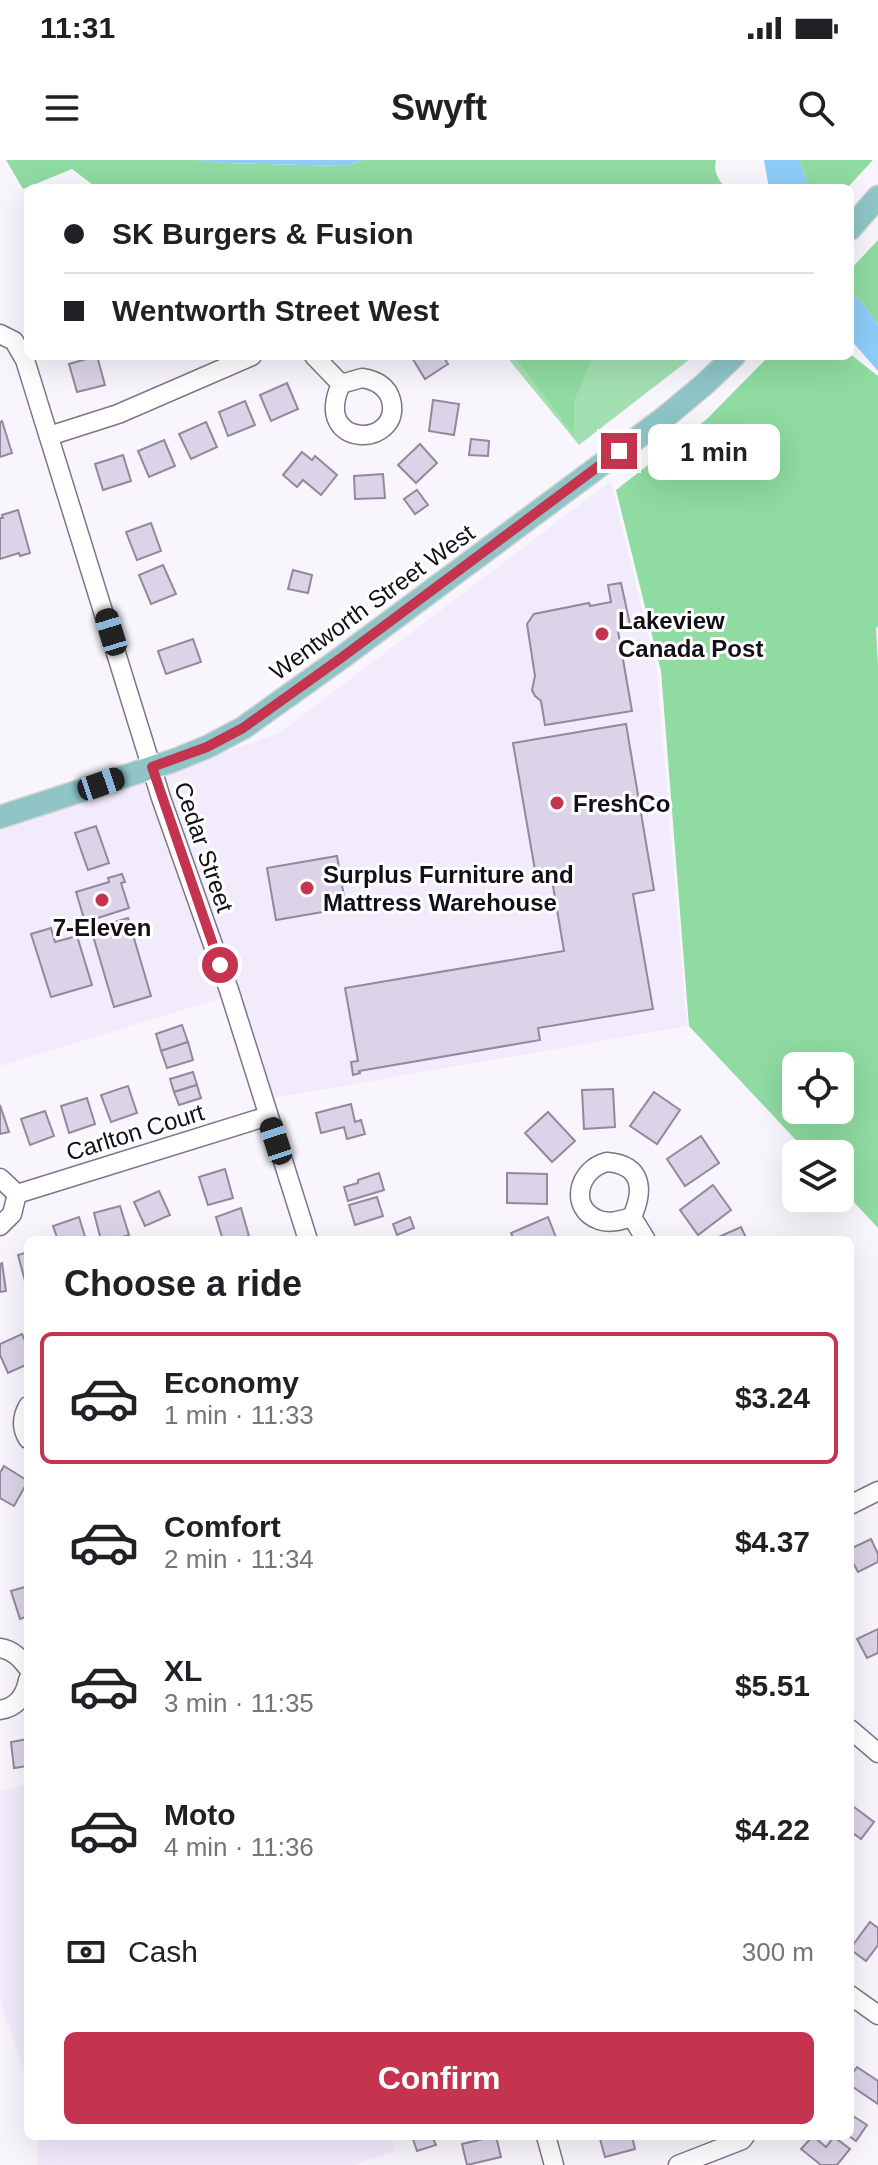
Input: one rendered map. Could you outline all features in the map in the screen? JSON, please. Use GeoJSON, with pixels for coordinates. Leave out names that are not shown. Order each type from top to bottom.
{"type":"FeatureCollection","features":[{"type":"Feature","properties":{"kind":"main road","name":"Wentworth Street West"},"geometry":{"type":"LineString","coordinates":[[0,817],[207,747],[243,728],[664,418],[729,360]]}},
{"type":"Feature","properties":{"kind":"street","name":"Cedar Street"},"geometry":{"type":"LineString","coordinates":[[4,335],[14,341],[24,356]]}},
{"type":"Feature","properties":{"kind":"street","name":"Cedar Street"},"geometry":{"type":"LineString","coordinates":[[25,360],[152,767],[229,990],[307,1236]]}},
{"type":"Feature","properties":{"kind":"street"},"geometry":{"type":"LineString","coordinates":[[49,436],[129,410],[243,360]]}},
{"type":"Feature","properties":{"kind":"street"},"geometry":{"type":"LineString","coordinates":[[318,360],[341,384]]}},
{"type":"Feature","properties":{"kind":"street","name":"Carlton Court"},"geometry":{"type":"LineString","coordinates":[[17,1194],[268,1116]]}},
{"type":"Feature","properties":{"kind":"street"},"geometry":{"type":"LineString","coordinates":[[0,1178],[17,1194],[12,1214],[0,1226]]}},
{"type":"Feature","properties":{"kind":"street"},"geometry":{"type":"LineString","coordinates":[[632,1217],[644,1236]]}},
{"type":"Feature","properties":{"kind":"street"},"geometry":{"type":"LineString","coordinates":[[854,1503],[878,1491]]}},
{"type":"Feature","properties":{"kind":"street"},"geometry":{"type":"LineString","coordinates":[[0,1648],[8,1649],[24,1663]]}},
{"type":"Feature","properties":{"kind":"street"},"geometry":{"type":"LineString","coordinates":[[0,1710],[14,1705],[24,1692]]}},
{"type":"Feature","properties":{"kind":"street"},"geometry":{"type":"LineString","coordinates":[[854,1732],[878,1753]]}},
{"type":"Feature","properties":{"kind":"street"},"geometry":{"type":"LineString","coordinates":[[854,1998],[878,2015]]}},
{"type":"Feature","properties":{"kind":"street"},"geometry":{"type":"LineString","coordinates":[[547,2140],[554,2165]]}},
{"type":"Feature","properties":{"kind":"street"},"geometry":{"type":"LineString","coordinates":[[678,2165],[742,2140]]}},
{"type":"Feature","properties":{"kind":"shaded area"},"geometry":{"type":"Polygon","coordinates":[[[611,481],[657,672],[687,1026],[273,1098],[235,994],[0,1066],[0,831],[279,733],[611,481]]]}},
{"type":"Feature","properties":{"kind":"shaded area"},"geometry":{"type":"Polygon","coordinates":[[[24,1784],[24,2070],[0,1999],[0,1792],[24,1784]]]}},
{"type":"Feature","properties":{"kind":"shaded area"},"geometry":{"type":"Polygon","coordinates":[[[39,2140],[392,2140],[395,2151],[352,2165],[37,2165],[39,2140]]]}},
{"type":"Feature","properties":{"kind":"green space"},"geometry":{"type":"Polygon","coordinates":[[[6,160],[196,160],[345,166],[364,160],[716,160],[715,168],[723,184],[92,184],[72,169],[35,184],[24,184],[23,189],[6,160]]]}},
{"type":"Feature","properties":{"kind":"green space"},"geometry":{"type":"Polygon","coordinates":[[[799,160],[873,160],[851,184],[808,184],[799,160]]]}},
{"type":"Feature","properties":{"kind":"green space"},"geometry":{"type":"Polygon","coordinates":[[[878,240],[878,325],[854,295],[854,266],[878,240]]]}},
{"type":"Feature","properties":{"kind":"green space"},"geometry":{"type":"Polygon","coordinates":[[[854,357],[878,376],[878,1228],[854,1202],[854,1140],[796,1140],[689,1026],[661,671],[616,490],[707,419],[765,360],[854,360],[854,357]]]}},
{"type":"Feature","properties":{"kind":"green space"},"geometry":{"type":"Polygon","coordinates":[[[509,360],[689,360],[579,445],[509,360]]]}},
{"type":"Feature","properties":{"kind":"green space"},"geometry":{"type":"Polygon","coordinates":[[[517,360],[591,360],[574,401],[574,435],[517,360]]]}},
{"type":"Feature","properties":{"kind":"water"},"geometry":{"type":"Polygon","coordinates":[[[196,160],[364,160],[345,166],[196,160]]]}},
{"type":"Feature","properties":{"kind":"water"},"geometry":{"type":"Polygon","coordinates":[[[764,160],[799,160],[808,184],[768,184],[764,160]]]}},
{"type":"Feature","properties":{"kind":"water"},"geometry":{"type":"Polygon","coordinates":[[[854,295],[878,325],[878,371],[854,344],[854,295]]]}},
{"type":"Feature","properties":{"kind":"building"},"geometry":{"type":"Polygon","coordinates":[[[98,360],[105,385],[77,392],[69,364],[98,360]]]}},
{"type":"Feature","properties":{"kind":"building"},"geometry":{"type":"Polygon","coordinates":[[[413,360],[446,360],[448,364],[425,379],[413,360]]]}},
{"type":"Feature","properties":{"kind":"building"},"geometry":{"type":"Polygon","coordinates":[[[287,383],[298,409],[271,421],[260,395],[287,383]]]}},
{"type":"Feature","properties":{"kind":"building"},"geometry":{"type":"Polygon","coordinates":[[[433,400],[459,404],[454,435],[429,431],[433,400]]]}},
{"type":"Feature","properties":{"kind":"building"},"geometry":{"type":"Polygon","coordinates":[[[245,401],[255,425],[228,436],[219,412],[245,401]]]}},
{"type":"Feature","properties":{"kind":"building"},"geometry":{"type":"Polygon","coordinates":[[[0,422],[12,453],[0,457],[0,422]]]}},
{"type":"Feature","properties":{"kind":"building"},"geometry":{"type":"Polygon","coordinates":[[[206,422],[217,447],[191,459],[179,434],[206,422]]]}},
{"type":"Feature","properties":{"kind":"building"},"geometry":{"type":"Polygon","coordinates":[[[471,439],[489,441],[488,456],[469,455],[471,439]]]}},
{"type":"Feature","properties":{"kind":"building"},"geometry":{"type":"Polygon","coordinates":[[[164,440],[175,466],[149,477],[138,451],[164,440]]]}},
{"type":"Feature","properties":{"kind":"building"},"geometry":{"type":"Polygon","coordinates":[[[420,444],[437,463],[416,483],[398,465],[420,444]]]}},
{"type":"Feature","properties":{"kind":"building"},"geometry":{"type":"Polygon","coordinates":[[[302,452],[312,460],[315,456],[337,475],[321,495],[303,480],[297,487],[283,475],[302,452]]]}},
{"type":"Feature","properties":{"kind":"building"},"geometry":{"type":"Polygon","coordinates":[[[123,455],[131,481],[103,490],[95,464],[123,455]]]}},
{"type":"Feature","properties":{"kind":"building"},"geometry":{"type":"Polygon","coordinates":[[[383,474],[385,498],[355,499],[354,476],[383,474]]]}},
{"type":"Feature","properties":{"kind":"building"},"geometry":{"type":"Polygon","coordinates":[[[417,490],[428,505],[415,514],[404,499],[417,490]]]}},
{"type":"Feature","properties":{"kind":"building"},"geometry":{"type":"Polygon","coordinates":[[[18,510],[30,553],[0,559],[0,518],[18,510]]]}},
{"type":"Feature","properties":{"kind":"building"},"geometry":{"type":"Polygon","coordinates":[[[151,523],[161,551],[137,560],[126,532],[151,523]]]}},
{"type":"Feature","properties":{"kind":"building"},"geometry":{"type":"Polygon","coordinates":[[[163,565],[176,594],[151,604],[139,575],[163,565]]]}},
{"type":"Feature","properties":{"kind":"building"},"geometry":{"type":"Polygon","coordinates":[[[293,570],[312,575],[308,593],[288,589],[293,570]]]}},
{"type":"Feature","properties":{"kind":"building"},"geometry":{"type":"Polygon","coordinates":[[[621,583],[631,629],[618,631],[632,711],[545,725],[541,701],[532,690],[535,676],[527,624],[534,614],[611,602],[608,585],[621,583]]]}},
{"type":"Feature","properties":{"kind":"building"},"geometry":{"type":"Polygon","coordinates":[[[193,639],[201,662],[166,674],[158,651],[193,639]]]}},
{"type":"Feature","properties":{"kind":"building"},"geometry":{"type":"Polygon","coordinates":[[[626,724],[654,890],[633,894],[653,1009],[538,1028],[540,1040],[359,1071],[353,1075],[351,1062],[358,1061],[345,988],[564,951],[552,880],[537,882],[513,743],[626,724]]]}},
{"type":"Feature","properties":{"kind":"building"},"geometry":{"type":"Polygon","coordinates":[[[96,826],[109,863],[88,870],[75,833],[96,826]]]}},
{"type":"Feature","properties":{"kind":"building","name":"Surplus Furniture and Mattress Warehouse"},"geometry":{"type":"Polygon","coordinates":[[[337,856],[346,908],[276,920],[267,868],[337,856]]]}},
{"type":"Feature","properties":{"kind":"building","name":"7-Eleven"},"geometry":{"type":"Polygon","coordinates":[[[122,874],[125,882],[121,883],[129,908],[85,922],[76,892],[109,882],[108,878],[122,874]]]}},
{"type":"Feature","properties":{"kind":"building"},"geometry":{"type":"Polygon","coordinates":[[[128,918],[151,996],[114,1007],[91,929],[128,918]]]}},
{"type":"Feature","properties":{"kind":"building"},"geometry":{"type":"Polygon","coordinates":[[[51,928],[55,942],[77,936],[92,985],[51,997],[31,934],[51,928]]]}},
{"type":"Feature","properties":{"kind":"building"},"geometry":{"type":"Polygon","coordinates":[[[182,1025],[188,1042],[161,1051],[156,1034],[182,1025]]]}},
{"type":"Feature","properties":{"kind":"building"},"geometry":{"type":"Polygon","coordinates":[[[188,1042],[193,1060],[167,1068],[161,1051],[188,1042]]]}},
{"type":"Feature","properties":{"kind":"building"},"geometry":{"type":"Polygon","coordinates":[[[193,1072],[197,1085],[174,1092],[170,1079],[193,1072]]]}},
{"type":"Feature","properties":{"kind":"building"},"geometry":{"type":"Polygon","coordinates":[[[197,1085],[201,1098],[179,1105],[174,1092],[197,1085]]]}},
{"type":"Feature","properties":{"kind":"building"},"geometry":{"type":"Polygon","coordinates":[[[128,1086],[137,1113],[111,1122],[101,1095],[128,1086]]]}},
{"type":"Feature","properties":{"kind":"building"},"geometry":{"type":"Polygon","coordinates":[[[613,1089],[615,1127],[584,1129],[582,1090],[613,1089]]]}},
{"type":"Feature","properties":{"kind":"building"},"geometry":{"type":"Polygon","coordinates":[[[654,1092],[680,1110],[657,1144],[630,1126],[654,1092]]]}},
{"type":"Feature","properties":{"kind":"building"},"geometry":{"type":"Polygon","coordinates":[[[87,1098],[95,1124],[69,1133],[61,1106],[87,1098]]]}},
{"type":"Feature","properties":{"kind":"building"},"geometry":{"type":"Polygon","coordinates":[[[351,1104],[355,1122],[361,1120],[365,1134],[347,1139],[344,1127],[321,1133],[316,1113],[351,1104]]]}},
{"type":"Feature","properties":{"kind":"building"},"geometry":{"type":"Polygon","coordinates":[[[0,1105],[9,1132],[0,1134],[0,1105]]]}},
{"type":"Feature","properties":{"kind":"building"},"geometry":{"type":"Polygon","coordinates":[[[45,1111],[54,1136],[30,1145],[21,1119],[45,1111]]]}},
{"type":"Feature","properties":{"kind":"building"},"geometry":{"type":"Polygon","coordinates":[[[548,1112],[575,1141],[552,1162],[525,1133],[548,1112]]]}},
{"type":"Feature","properties":{"kind":"building"},"geometry":{"type":"Polygon","coordinates":[[[701,1136],[719,1163],[685,1186],[667,1159],[701,1136]]]}},
{"type":"Feature","properties":{"kind":"building"},"geometry":{"type":"Polygon","coordinates":[[[225,1169],[233,1198],[208,1205],[199,1177],[225,1169]]]}},
{"type":"Feature","properties":{"kind":"building"},"geometry":{"type":"Polygon","coordinates":[[[379,1173],[384,1190],[348,1201],[344,1187],[379,1173]]]}},
{"type":"Feature","properties":{"kind":"building"},"geometry":{"type":"Polygon","coordinates":[[[507,1173],[547,1174],[547,1204],[507,1203],[507,1173]]]}},
{"type":"Feature","properties":{"kind":"building"},"geometry":{"type":"Polygon","coordinates":[[[713,1185],[731,1210],[698,1235],[680,1210],[713,1185]]]}},
{"type":"Feature","properties":{"kind":"building"},"geometry":{"type":"Polygon","coordinates":[[[159,1191],[170,1215],[145,1226],[134,1202],[159,1191]]]}},
{"type":"Feature","properties":{"kind":"building"},"geometry":{"type":"Polygon","coordinates":[[[377,1197],[383,1216],[355,1225],[349,1205],[377,1197]]]}},
{"type":"Feature","properties":{"kind":"building"},"geometry":{"type":"Polygon","coordinates":[[[120,1206],[129,1235],[100,1236],[94,1213],[120,1206]]]}},
{"type":"Feature","properties":{"kind":"building"},"geometry":{"type":"Polygon","coordinates":[[[241,1208],[249,1236],[222,1236],[216,1217],[241,1208]]]}},
{"type":"Feature","properties":{"kind":"building"},"geometry":{"type":"Polygon","coordinates":[[[79,1217],[85,1236],[57,1236],[53,1226],[79,1217]]]}},
{"type":"Feature","properties":{"kind":"building"},"geometry":{"type":"Polygon","coordinates":[[[410,1217],[414,1228],[397,1235],[393,1224],[410,1217]]]}},
{"type":"Feature","properties":{"kind":"building"},"geometry":{"type":"Polygon","coordinates":[[[548,1217],[555,1236],[512,1236],[511,1233],[548,1217]]]}},
{"type":"Feature","properties":{"kind":"building"},"geometry":{"type":"Polygon","coordinates":[[[741,1227],[745,1236],[721,1236],[741,1227]]]}},
{"type":"Feature","properties":{"kind":"building"},"geometry":{"type":"Polygon","coordinates":[[[24,1253],[24,1277],[18,1255],[24,1253]]]}},
{"type":"Feature","properties":{"kind":"building"},"geometry":{"type":"Polygon","coordinates":[[[0,1264],[6,1291],[0,1292],[0,1264]]]}},
{"type":"Feature","properties":{"kind":"building"},"geometry":{"type":"Polygon","coordinates":[[[22,1334],[24,1366],[8,1373],[0,1355],[0,1344],[22,1334]]]}},
{"type":"Feature","properties":{"kind":"building"},"geometry":{"type":"Polygon","coordinates":[[[4,1466],[24,1478],[24,1488],[14,1506],[0,1498],[0,1473],[4,1466]]]}},
{"type":"Feature","properties":{"kind":"building"},"geometry":{"type":"Polygon","coordinates":[[[871,1539],[878,1562],[858,1572],[854,1564],[854,1547],[871,1539]]]}},
{"type":"Feature","properties":{"kind":"building"},"geometry":{"type":"Polygon","coordinates":[[[24,1587],[24,1618],[20,1619],[11,1591],[24,1587]]]}},
{"type":"Feature","properties":{"kind":"building"},"geometry":{"type":"Polygon","coordinates":[[[878,1629],[878,1653],[867,1658],[857,1639],[878,1629]]]}},
{"type":"Feature","properties":{"kind":"building"},"geometry":{"type":"Polygon","coordinates":[[[24,1740],[24,1767],[14,1768],[11,1742],[24,1740]]]}},
{"type":"Feature","properties":{"kind":"building"},"geometry":{"type":"Polygon","coordinates":[[[854,1807],[874,1822],[861,1839],[854,1834],[854,1807]]]}},
{"type":"Feature","properties":{"kind":"building"},"geometry":{"type":"Polygon","coordinates":[[[870,1922],[878,1928],[878,1945],[866,1961],[854,1952],[854,1944],[870,1922]]]}},
{"type":"Feature","properties":{"kind":"building"},"geometry":{"type":"Polygon","coordinates":[[[857,2067],[878,2081],[878,2104],[854,2088],[857,2067]]]}},
{"type":"Feature","properties":{"kind":"building"},"geometry":{"type":"Polygon","coordinates":[[[854,2117],[867,2125],[856,2141],[854,2140],[854,2117]]]}},
{"type":"Feature","properties":{"kind":"building"},"geometry":{"type":"Polygon","coordinates":[[[413,2140],[434,2140],[436,2145],[417,2151],[413,2140]]]}},
{"type":"Feature","properties":{"kind":"building"},"geometry":{"type":"Polygon","coordinates":[[[497,2140],[501,2157],[467,2165],[462,2144],[497,2140]]]}},
{"type":"Feature","properties":{"kind":"building"},"geometry":{"type":"Polygon","coordinates":[[[600,2140],[633,2140],[635,2149],[605,2157],[600,2140]]]}},
{"type":"Feature","properties":{"kind":"building"},"geometry":{"type":"Polygon","coordinates":[[[809,2140],[818,2140],[826,2147],[832,2140],[838,2140],[850,2149],[837,2165],[821,2165],[801,2149],[809,2140]]]}},
{"type":"Feature","properties":{"kind":"place","name":"Lakeview Canada Post"},"geometry":{"type":"Point","coordinates":[602,634]}},
{"type":"Feature","properties":{"kind":"place","name":"FreshCo"},"geometry":{"type":"Point","coordinates":[557,803]}},
{"type":"Feature","properties":{"kind":"place","name":"Surplus Furniture and Mattress Warehouse"},"geometry":{"type":"Point","coordinates":[307,888]}},
{"type":"Feature","properties":{"kind":"place","name":"7-Eleven"},"geometry":{"type":"Point","coordinates":[102,900]}},
{"type":"Feature","properties":{"kind":"route"},"geometry":{"type":"LineString","coordinates":[[220,965],[152,767],[207,747],[277,705],[619,451]]}}]}
